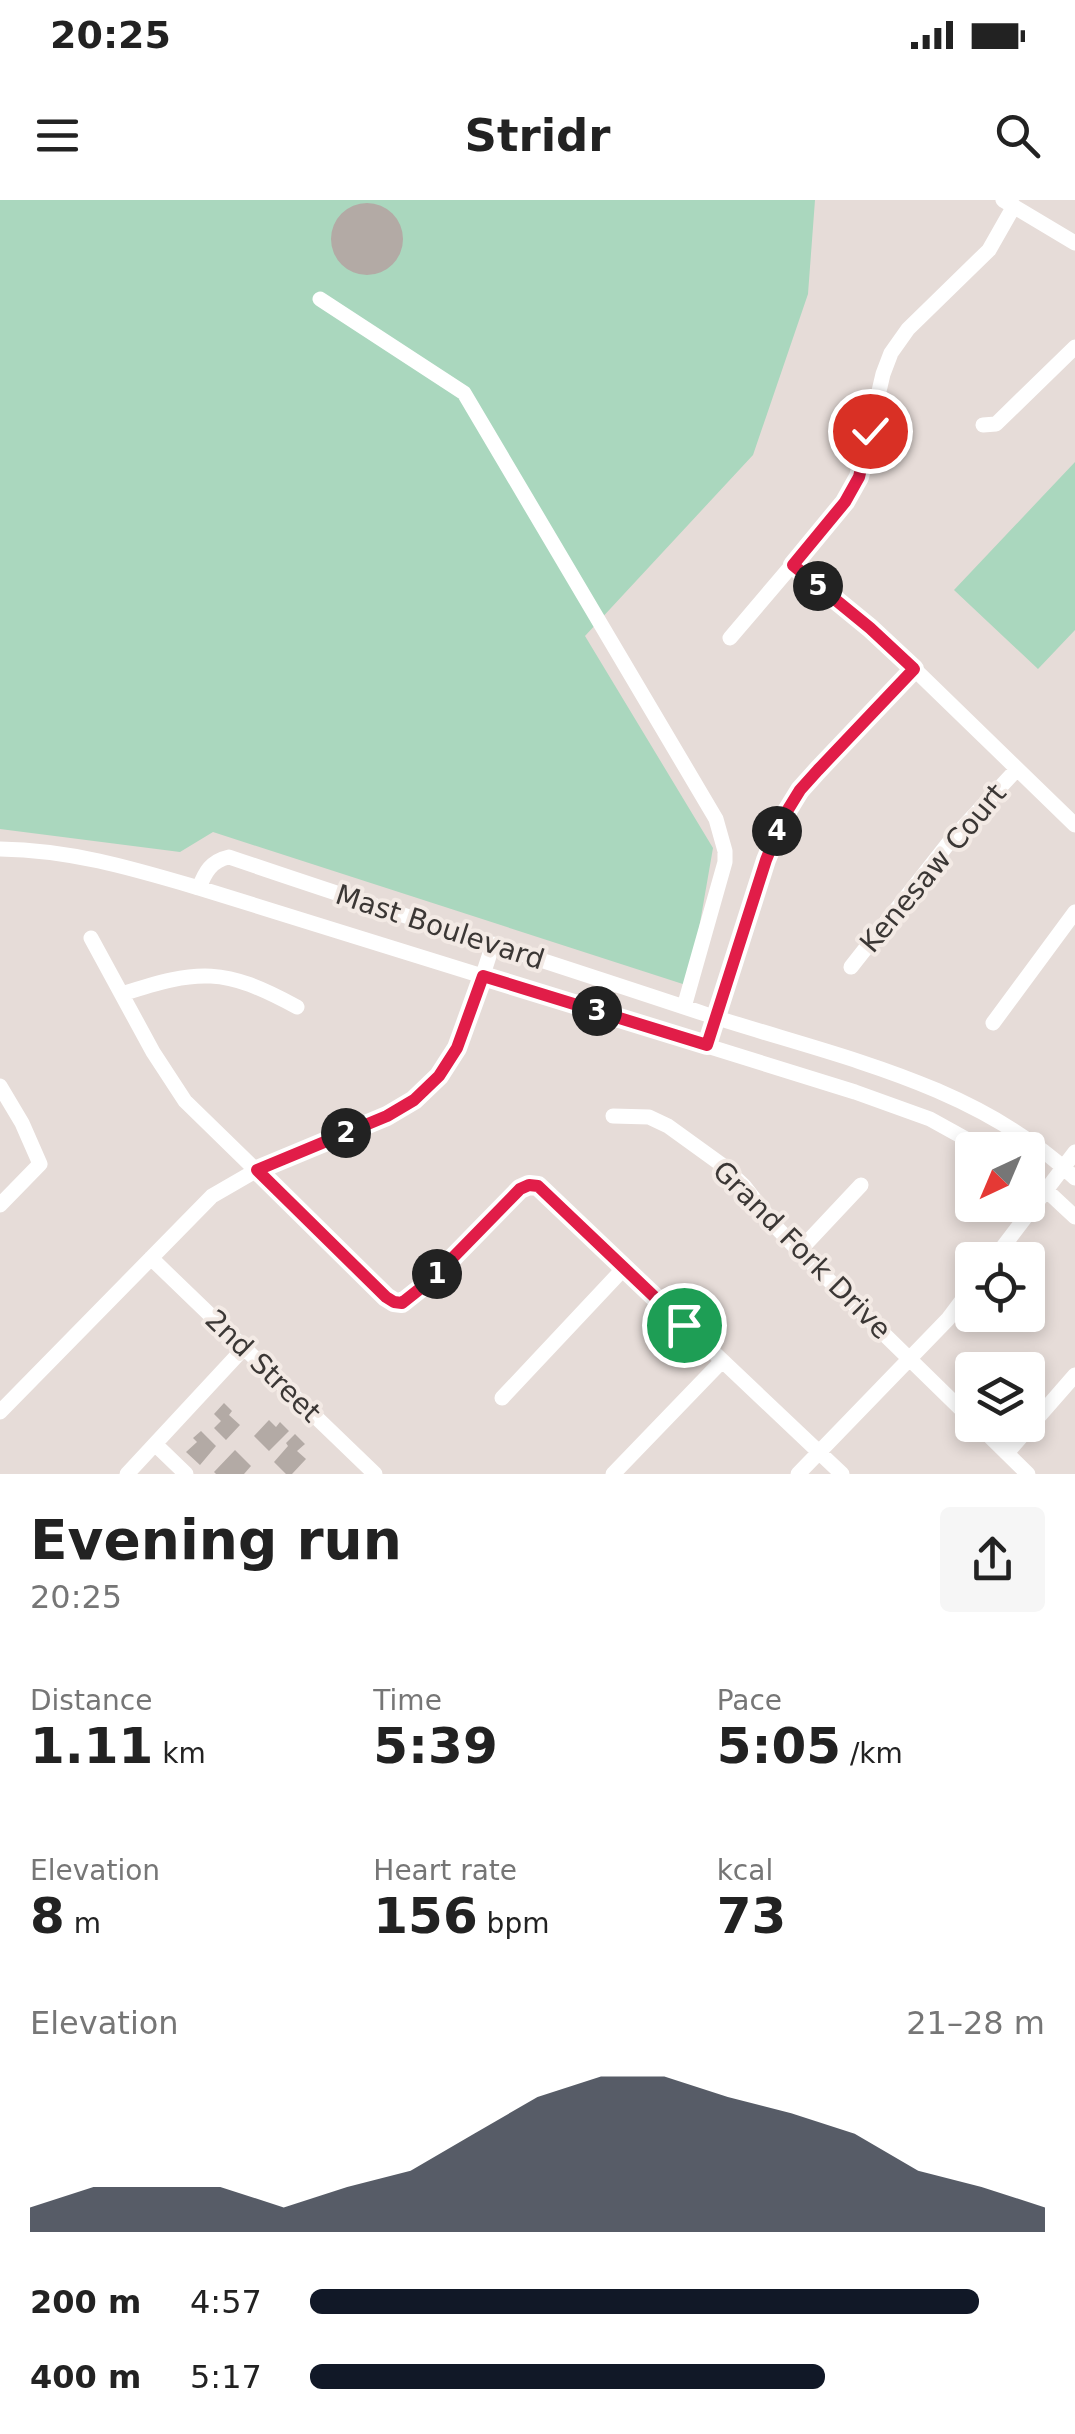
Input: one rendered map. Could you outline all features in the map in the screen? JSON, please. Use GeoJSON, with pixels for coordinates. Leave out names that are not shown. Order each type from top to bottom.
{"type":"FeatureCollection","features":[{"type":"Feature","properties":{"kind":"street"},"geometry":{"type":"LineString","coordinates":[[730,638],[845,502],[859,477],[883,374],[892,353],[908,330],[988,250],[1008,203],[1075,243]]}},
{"type":"Feature","properties":{"kind":"street"},"geometry":{"type":"LineString","coordinates":[[320,299],[464,393],[716,819],[724,862],[684,1007]]}},
{"type":"Feature","properties":{"kind":"street"},"geometry":{"type":"LineString","coordinates":[[982,426],[996,424],[1075,347]]}},
{"type":"Feature","properties":{"kind":"street"},"geometry":{"type":"LineString","coordinates":[[793,565],[870,628],[1075,825]]}},
{"type":"Feature","properties":{"kind":"street"},"geometry":{"type":"LineString","coordinates":[[707,1045],[766,860],[784,816],[800,790],[914,669]]}},
{"type":"Feature","properties":{"kind":"street","name":"Kenesaw Court"},"geometry":{"type":"LineString","coordinates":[[851,967],[951,840],[1017,769]]}},
{"type":"Feature","properties":{"kind":"street","name":"Mast Boulevard"},"geometry":{"type":"LineString","coordinates":[[0,850],[43,850],[120,864],[855,1092],[930,1119],[955,1133]]}},
{"type":"Feature","properties":{"kind":"street","name":"Mast Boulevard"},"geometry":{"type":"LineString","coordinates":[[199,888],[205,872],[217,860],[229,857],[815,1047],[960,1100],[1018,1132],[1069,1173]]}},
{"type":"Feature","properties":{"kind":"street"},"geometry":{"type":"LineString","coordinates":[[993,1023],[1075,912]]}},
{"type":"Feature","properties":{"kind":"street"},"geometry":{"type":"LineString","coordinates":[[91,938],[153,1052],[185,1101],[386,1297],[402,1303],[431,1280],[520,1189],[538,1186],[842,1474]]}},
{"type":"Feature","properties":{"kind":"street"},"geometry":{"type":"LineString","coordinates":[[3,1404],[212,1196],[257,1170],[387,1116],[414,1100],[439,1076],[457,1048],[493,944]]}},
{"type":"Feature","properties":{"kind":"street"},"geometry":{"type":"LineString","coordinates":[[122,994],[175,978],[211,976],[252,984],[297,1007]]}},
{"type":"Feature","properties":{"kind":"street"},"geometry":{"type":"LineString","coordinates":[[0,1086],[40,1164],[0,1205]]}},
{"type":"Feature","properties":{"kind":"street","name":"Grand Fork Drive"},"geometry":{"type":"LineString","coordinates":[[613,1116],[649,1117],[722,1164],[798,1251],[955,1403]]}},
{"type":"Feature","properties":{"kind":"street"},"geometry":{"type":"LineString","coordinates":[[1007,1242],[1046,1190],[1069,1173],[1075,1152]]}},
{"type":"Feature","properties":{"kind":"street"},"geometry":{"type":"LineString","coordinates":[[798,1251],[861,1185]]}},
{"type":"Feature","properties":{"kind":"street"},"geometry":{"type":"LineString","coordinates":[[1046,1190],[1075,1217]]}},
{"type":"Feature","properties":{"kind":"street","name":"2nd Street"},"geometry":{"type":"LineString","coordinates":[[151,1258],[375,1474]]}},
{"type":"Feature","properties":{"kind":"street"},"geometry":{"type":"LineString","coordinates":[[502,1398],[625,1268]]}},
{"type":"Feature","properties":{"kind":"street"},"geometry":{"type":"LineString","coordinates":[[798,1474],[955,1310]]}},
{"type":"Feature","properties":{"kind":"street"},"geometry":{"type":"LineString","coordinates":[[126,1474],[244,1348]]}},
{"type":"Feature","properties":{"kind":"street"},"geometry":{"type":"LineString","coordinates":[[612,1474],[722,1361]]}},
{"type":"Feature","properties":{"kind":"street"},"geometry":{"type":"LineString","coordinates":[[1007,1453],[1075,1375]]}},
{"type":"Feature","properties":{"kind":"street"},"geometry":{"type":"LineString","coordinates":[[996,1442],[1028,1474]]}},
{"type":"Feature","properties":{"kind":"street"},"geometry":{"type":"LineString","coordinates":[[155,1444],[186,1474]]}},
{"type":"Feature","properties":{"kind":"green space"},"geometry":{"type":"Polygon","coordinates":[[[0,200],[815,200],[808,294],[753,455],[585,636],[713,848],[689,986],[213,832],[180,852],[0,829],[0,200]]]}},
{"type":"Feature","properties":{"kind":"green space"},"geometry":{"type":"Polygon","coordinates":[[[1075,462],[1075,630],[1038,669],[954,590],[1075,462]]]}},
{"type":"Feature","properties":{"kind":"building"},"geometry":{"type":"Polygon","coordinates":[[[367,203],[392,214],[403,239],[392,264],[367,275],[342,264],[331,239],[342,214],[367,203]]]}},
{"type":"Feature","properties":{"kind":"building"},"geometry":{"type":"Polygon","coordinates":[[[224,1403],[232,1411],[229,1415],[240,1425],[226,1440],[214,1428],[221,1421],[214,1414],[224,1403]]]}},
{"type":"Feature","properties":{"kind":"building"},"geometry":{"type":"Polygon","coordinates":[[[269,1420],[276,1427],[280,1422],[289,1431],[269,1451],[254,1436],[269,1420]]]}},
{"type":"Feature","properties":{"kind":"building"},"geometry":{"type":"Polygon","coordinates":[[[201,1431],[216,1446],[200,1465],[186,1452],[197,1442],[193,1438],[201,1431]]]}},
{"type":"Feature","properties":{"kind":"building"},"geometry":{"type":"Polygon","coordinates":[[[295,1434],[305,1444],[297,1451],[306,1459],[292,1474],[286,1474],[274,1462],[295,1434]]]}},
{"type":"Feature","properties":{"kind":"building"},"geometry":{"type":"Polygon","coordinates":[[[235,1450],[251,1466],[244,1474],[216,1474],[214,1472],[235,1450]]]}},
{"type":"Feature","properties":{"kind":"route"},"geometry":{"type":"LineString","coordinates":[[684,1325],[538,1186],[520,1189],[431,1280],[402,1303],[386,1297],[257,1170],[387,1116],[414,1100],[439,1076],[457,1048],[483,976],[707,1045],[766,860],[784,816],[800,790],[914,669],[793,565],[845,502],[859,477],[870,431]]}}]}
